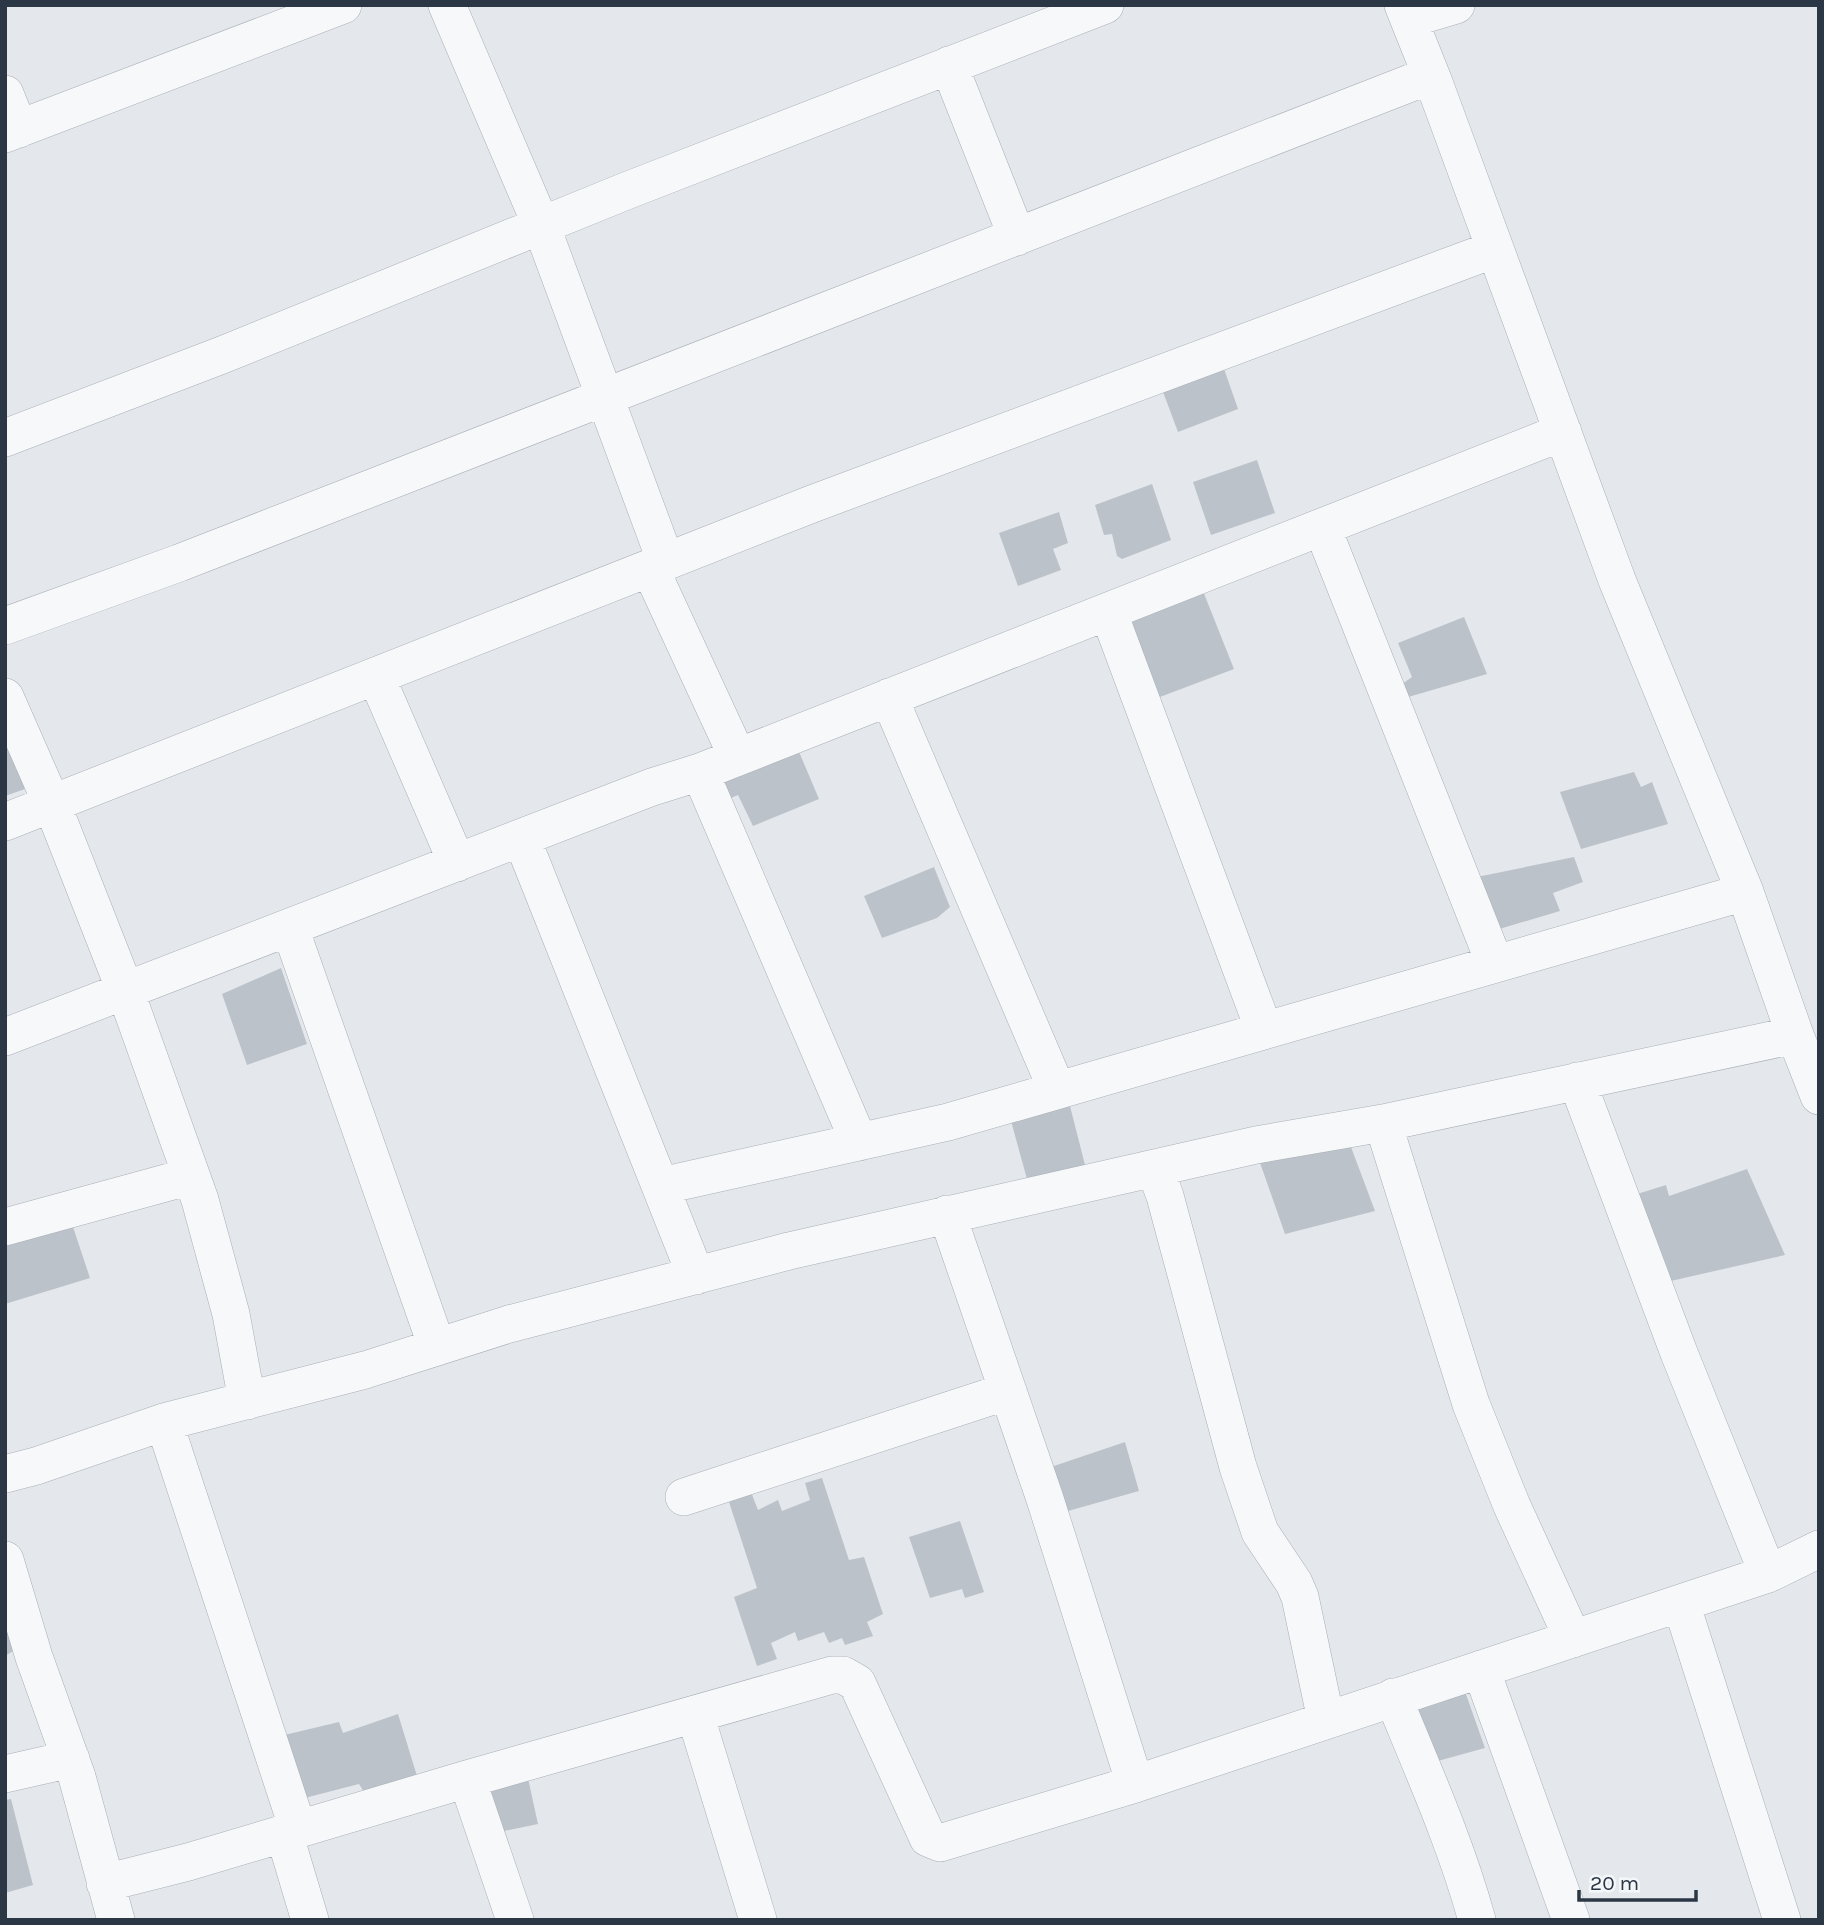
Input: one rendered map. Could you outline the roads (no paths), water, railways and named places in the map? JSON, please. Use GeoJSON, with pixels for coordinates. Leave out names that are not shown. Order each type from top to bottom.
{"type":"FeatureCollection","features":[{"type":"Feature","properties":{"kind":"street"},"geometry":{"type":"LineString","coordinates":[[5,94],[12,132],[343,5]]}},
{"type":"Feature","properties":{"kind":"street"},"geometry":{"type":"LineString","coordinates":[[447,5],[541,225],[604,398],[658,565],[737,756]]}},
{"type":"Feature","properties":{"kind":"street"},"geometry":{"type":"LineString","coordinates":[[5,438],[222,355],[541,225],[1105,5]]}},
{"type":"Feature","properties":{"kind":"street"},"geometry":{"type":"LineString","coordinates":[[1456,5],[1406,12],[1617,580],[1745,892],[1819,1096]]}},
{"type":"Feature","properties":{"kind":"street"},"geometry":{"type":"LineString","coordinates":[[949,65],[1017,237]]}},
{"type":"Feature","properties":{"kind":"street"},"geometry":{"type":"LineString","coordinates":[[5,626],[179,563],[1431,75]]}},
{"type":"Feature","properties":{"kind":"street"},"geometry":{"type":"LineString","coordinates":[[5,822],[825,499],[1495,249]]}},
{"type":"Feature","properties":{"kind":"street"},"geometry":{"type":"LineString","coordinates":[[5,1037],[652,787],[700,772],[1563,432]]}},
{"type":"Feature","properties":{"kind":"street"},"geometry":{"type":"LineString","coordinates":[[1322,527],[1495,964]]}},
{"type":"Feature","properties":{"kind":"street"},"geometry":{"type":"LineString","coordinates":[[1108,611],[1264,1030]]}},
{"type":"Feature","properties":{"kind":"street"},"geometry":{"type":"LineString","coordinates":[[376,676],[457,863]]}},
{"type":"Feature","properties":{"kind":"street"},"geometry":{"type":"LineString","coordinates":[[5,697],[52,804],[125,990],[191,1175],[231,1314],[247,1401]]}},
{"type":"Feature","properties":{"kind":"street"},"geometry":{"type":"LineString","coordinates":[[889,697],[1057,1090]]}},
{"type":"Feature","properties":{"kind":"street"},"geometry":{"type":"LineString","coordinates":[[700,772],[859,1142]]}},
{"type":"Feature","properties":{"kind":"street"},"geometry":{"type":"LineString","coordinates":[[522,839],[696,1276]]}},
{"type":"Feature","properties":{"kind":"street"},"geometry":{"type":"LineString","coordinates":[[661,1186],[948,1122],[1745,892]]}},
{"type":"Feature","properties":{"kind":"street"},"geometry":{"type":"LineString","coordinates":[[289,928],[437,1347]]}},
{"type":"Feature","properties":{"kind":"street"},"geometry":{"type":"LineString","coordinates":[[5,1474],[164,1422],[365,1370],[509,1324],[789,1251],[1256,1145],[1383,1124],[1795,1035]]}},
{"type":"Feature","properties":{"kind":"street"},"geometry":{"type":"LineString","coordinates":[[1577,1081],[1679,1353],[1769,1574]]}},
{"type":"Feature","properties":{"kind":"street"},"geometry":{"type":"LineString","coordinates":[[1383,1124],[1471,1404],[1512,1506],[1573,1639]]}},
{"type":"Feature","properties":{"kind":"street"},"geometry":{"type":"LineString","coordinates":[[1154,1169],[1165,1196],[1238,1467],[1260,1532],[1294,1583],[1300,1597],[1326,1720]]}},
{"type":"Feature","properties":{"kind":"street"},"geometry":{"type":"LineString","coordinates":[[5,1227],[191,1175]]}},
{"type":"Feature","properties":{"kind":"street"},"geometry":{"type":"LineString","coordinates":[[947,1213],[1090,1637],[1135,1784]]}},
{"type":"Feature","properties":{"kind":"street"},"geometry":{"type":"LineString","coordinates":[[684,1497],[1008,1391]]}},
{"type":"Feature","properties":{"kind":"street"},"geometry":{"type":"LineString","coordinates":[[164,1422],[291,1831],[310,1920]]}},
{"type":"Feature","properties":{"kind":"street"},"geometry":{"type":"LineString","coordinates":[[105,1883],[188,1862],[832,1675],[843,1675],[857,1684],[928,1838],[940,1843],[1135,1784],[1769,1574],[1819,1549]]}},
{"type":"Feature","properties":{"kind":"street"},"geometry":{"type":"LineString","coordinates":[[5,1560],[34,1657],[71,1759],[116,1920]]}},
{"type":"Feature","properties":{"kind":"street"},"geometry":{"type":"LineString","coordinates":[[1681,1603],[1782,1920]]}},
{"type":"Feature","properties":{"kind":"street"},"geometry":{"type":"LineString","coordinates":[[1481,1670],[1571,1920]]}},
{"type":"Feature","properties":{"kind":"street"},"geometry":{"type":"LineString","coordinates":[[1393,1697],[1442,1818],[1477,1920]]}},
{"type":"Feature","properties":{"kind":"street"},"geometry":{"type":"LineString","coordinates":[[695,1714],[758,1920]]}},
{"type":"Feature","properties":{"kind":"street"},"geometry":{"type":"LineString","coordinates":[[5,1774],[71,1759]]}},
{"type":"Feature","properties":{"kind":"street"},"geometry":{"type":"LineString","coordinates":[[467,1779],[515,1920]]}}]}
